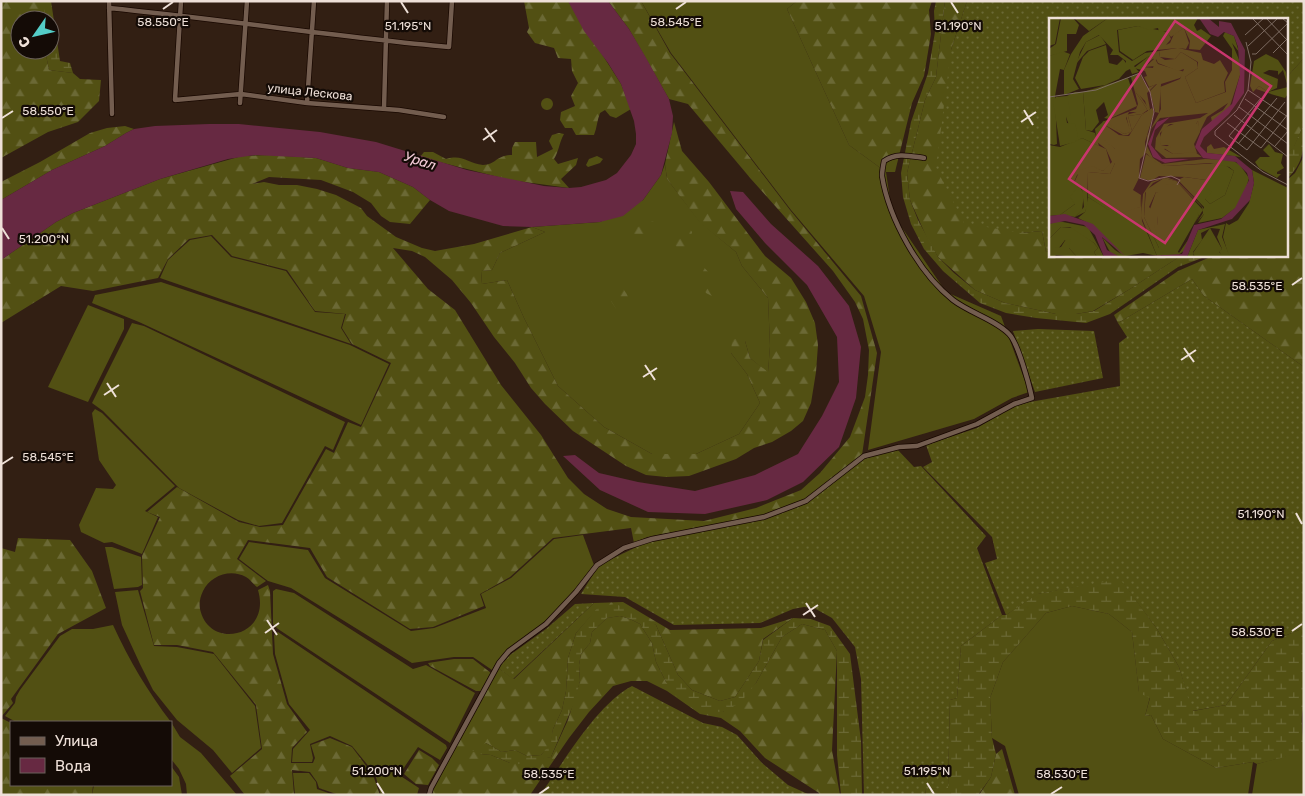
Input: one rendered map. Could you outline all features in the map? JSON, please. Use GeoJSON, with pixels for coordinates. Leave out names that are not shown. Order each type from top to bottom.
{"type":"FeatureCollection","features":[{"type":"Feature","properties":{"kind":"street"},"geometry":{"type":"LineString","coordinates":[[109,1],[112,114]]}},
{"type":"Feature","properties":{"kind":"street"},"geometry":{"type":"LineString","coordinates":[[180,15],[181,1]]}},
{"type":"Feature","properties":{"kind":"street"},"geometry":{"type":"LineString","coordinates":[[240,103],[247,1]]}},
{"type":"Feature","properties":{"kind":"street"},"geometry":{"type":"LineString","coordinates":[[307,103],[314,1]]}},
{"type":"Feature","properties":{"kind":"street"},"geometry":{"type":"LineString","coordinates":[[384,109],[387,1]]}},
{"type":"Feature","properties":{"kind":"street"},"geometry":{"type":"LineString","coordinates":[[109,8],[180,15],[386,42],[449,47],[452,1]]}},
{"type":"Feature","properties":{"kind":"street","name":"улица Лескова"},"geometry":{"type":"LineString","coordinates":[[180,15],[175,100],[241,94],[307,103],[384,109],[444,117]]}},
{"type":"Feature","properties":{"kind":"street"},"geometry":{"type":"LineString","coordinates":[[429,795],[430,788],[499,663],[510,651],[546,624],[576,592],[597,565],[624,548],[652,539],[764,517],[780,511],[806,501],[864,456],[899,447],[917,446],[976,424],[1014,404],[1032,398],[1010,335],[999,326],[967,309],[940,290],[924,271],[898,225],[886,193],[882,174],[884,161],[893,156],[900,155],[924,158]]}},
{"type":"Feature","properties":{"kind":"green space"},"geometry":{"type":"Polygon","coordinates":[[[1,1],[44,1],[44,10],[10,10],[10,60],[47,60],[49,70],[73,73],[80,79],[101,80],[99,101],[78,122],[48,132],[1,158],[1,1]]]}},
{"type":"Feature","properties":{"kind":"green space"},"geometry":{"type":"Polygon","coordinates":[[[44,1],[51,1],[52,10],[44,10],[44,1]]]}},
{"type":"Feature","properties":{"kind":"green space"},"geometry":{"type":"Polygon","coordinates":[[[524,1],[568,1],[621,84],[631,109],[616,118],[610,116],[605,110],[600,113],[594,135],[576,135],[572,128],[565,128],[560,120],[561,112],[575,106],[571,96],[578,83],[572,71],[571,59],[558,58],[554,48],[535,43],[527,32],[529,28],[524,1]]]}},
{"type":"Feature","properties":{"kind":"green space"},"geometry":{"type":"Polygon","coordinates":[[[608,1],[641,1],[670,53],[790,210],[861,296],[877,353],[862,455],[804,501],[763,516],[647,537],[634,543],[631,528],[553,538],[510,577],[480,594],[484,606],[433,627],[410,629],[327,577],[310,548],[248,540],[237,559],[266,581],[257,587],[247,578],[234,573],[221,575],[210,581],[200,598],[200,609],[206,622],[215,630],[226,634],[238,633],[248,628],[256,619],[260,606],[258,590],[268,585],[270,591],[273,654],[287,704],[307,732],[292,748],[291,763],[313,763],[315,758],[311,745],[330,738],[352,747],[373,775],[380,795],[339,795],[319,788],[310,772],[292,770],[294,795],[245,795],[230,776],[262,749],[256,705],[213,652],[177,645],[154,645],[140,591],[143,588],[142,556],[160,517],[147,512],[177,487],[239,522],[260,527],[283,525],[326,449],[334,453],[348,422],[361,427],[391,363],[352,344],[342,328],[346,314],[315,311],[287,270],[232,256],[212,235],[189,239],[168,259],[158,278],[93,291],[61,286],[1,323],[1,260],[56,222],[73,213],[160,179],[242,156],[270,155],[316,158],[348,168],[379,172],[413,187],[430,200],[410,224],[390,222],[381,216],[371,203],[353,192],[321,180],[269,177],[252,184],[264,182],[279,185],[297,185],[336,195],[361,208],[367,216],[396,237],[422,248],[435,251],[474,244],[532,227],[545,232],[500,253],[492,270],[481,271],[482,284],[507,280],[558,386],[604,427],[652,454],[696,454],[739,434],[760,403],[747,374],[731,353],[732,338],[745,341],[750,358],[768,372],[770,346],[768,298],[742,266],[736,252],[700,223],[667,179],[665,164],[674,122],[682,151],[709,182],[765,256],[791,278],[806,302],[815,323],[818,345],[816,372],[811,403],[803,421],[791,431],[772,442],[754,448],[736,459],[689,476],[666,477],[646,475],[626,466],[573,431],[545,404],[531,388],[515,363],[452,280],[425,257],[412,251],[393,248],[428,289],[455,310],[501,385],[541,435],[568,478],[584,494],[607,509],[631,517],[704,521],[756,508],[801,490],[820,473],[850,437],[865,397],[869,350],[863,319],[855,302],[833,271],[751,179],[688,104],[669,99],[629,29],[608,1]]]}},
{"type":"Feature","properties":{"kind":"green space"},"geometry":{"type":"Polygon","coordinates":[[[641,1],[797,1],[787,9],[849,145],[886,172],[892,213],[946,292],[1001,316],[1029,392],[1012,398],[974,419],[868,450],[881,352],[864,296],[791,210],[671,53],[641,1]]]}},
{"type":"Feature","properties":{"kind":"green space"},"geometry":{"type":"Polygon","coordinates":[[[797,1],[932,1],[929,10],[931,34],[924,76],[912,103],[895,172],[886,172],[849,145],[787,9],[797,1]]]}},
{"type":"Feature","properties":{"kind":"green space"},"geometry":{"type":"Polygon","coordinates":[[[936,1],[945,1],[936,77],[925,100],[907,173],[910,200],[918,220],[938,257],[954,273],[975,290],[1005,303],[1056,314],[1076,314],[1094,311],[1180,256],[1207,256],[1178,267],[1110,314],[1086,323],[1006,313],[980,303],[943,271],[924,249],[911,224],[903,197],[901,173],[911,122],[928,73],[935,32],[934,11],[936,1]]]}},
{"type":"Feature","properties":{"kind":"green space"},"geometry":{"type":"Polygon","coordinates":[[[945,1],[967,1],[951,50],[1021,233],[1042,231],[1046,252],[1049,251],[1049,256],[1180,256],[1093,311],[1076,314],[1056,314],[1005,303],[975,290],[938,257],[910,200],[907,173],[925,100],[936,77],[945,1]]]}},
{"type":"Feature","properties":{"kind":"green space"},"geometry":{"type":"Polygon","coordinates":[[[967,1],[1304,1],[1304,58],[1288,76],[1288,18],[1049,18],[1049,251],[1046,252],[1042,231],[1021,233],[964,223],[936,168],[951,50],[967,1]]]}},
{"type":"Feature","properties":{"kind":"green space"},"geometry":{"type":"Polygon","coordinates":[[[1304,58],[1304,124],[1294,147],[1288,154],[1288,76],[1304,58]]]}},
{"type":"Feature","properties":{"kind":"green space"},"geometry":{"type":"Polygon","coordinates":[[[47,60],[60,60],[70,63],[73,73],[49,70],[47,60]]]}},
{"type":"Feature","properties":{"kind":"green space"},"geometry":{"type":"Polygon","coordinates":[[[545,98],[549,98],[553,104],[549,110],[545,110],[541,106],[541,102],[545,98]]]}},
{"type":"Feature","properties":{"kind":"green space"},"geometry":{"type":"Polygon","coordinates":[[[1304,124],[1304,140],[1300,161],[1288,178],[1288,154],[1294,146],[1304,124]]]}},
{"type":"Feature","properties":{"kind":"green space"},"geometry":{"type":"Polygon","coordinates":[[[125,126],[134,129],[105,146],[52,170],[1,200],[1,182],[90,133],[107,128],[125,126]]]}},
{"type":"Feature","properties":{"kind":"green space"},"geometry":{"type":"Polygon","coordinates":[[[564,134],[554,159],[558,164],[578,158],[576,165],[561,179],[569,188],[510,180],[420,157],[424,152],[433,152],[446,159],[465,159],[487,165],[507,155],[512,155],[512,148],[515,142],[536,142],[537,157],[553,149],[549,141],[552,135],[564,134]]]}},
{"type":"Feature","properties":{"kind":"green space"},"geometry":{"type":"Polygon","coordinates":[[[597,156],[603,159],[600,163],[588,167],[586,165],[589,159],[597,156]]]}},
{"type":"Feature","properties":{"kind":"green space"},"geometry":{"type":"Polygon","coordinates":[[[1304,156],[1304,367],[1204,296],[1192,279],[1118,323],[1114,315],[1178,271],[1213,256],[1288,256],[1288,179],[1295,173],[1304,156]]]}},
{"type":"Feature","properties":{"kind":"green space"},"geometry":{"type":"Polygon","coordinates":[[[665,164],[667,179],[700,222],[736,252],[742,266],[768,298],[770,346],[768,373],[750,358],[745,341],[731,353],[747,374],[760,403],[739,434],[696,454],[652,454],[604,427],[558,386],[507,280],[482,284],[481,271],[492,270],[500,253],[545,232],[532,227],[600,222],[643,200],[661,175],[665,164]]]}},
{"type":"Feature","properties":{"kind":"green space"},"geometry":{"type":"Polygon","coordinates":[[[653,221],[658,229],[651,237],[627,238],[629,230],[653,221]]]}},
{"type":"Feature","properties":{"kind":"green space"},"geometry":{"type":"Polygon","coordinates":[[[687,225],[692,232],[689,245],[682,249],[677,248],[672,239],[676,227],[687,225]]]}},
{"type":"Feature","properties":{"kind":"green space"},"geometry":{"type":"Polygon","coordinates":[[[211,236],[231,257],[286,271],[315,312],[345,314],[341,328],[351,344],[160,278],[168,260],[190,240],[211,236]]]}},
{"type":"Feature","properties":{"kind":"green space"},"geometry":{"type":"Polygon","coordinates":[[[698,261],[712,276],[717,290],[712,296],[706,293],[692,267],[698,261]]]}},
{"type":"Feature","properties":{"kind":"green space"},"geometry":{"type":"Polygon","coordinates":[[[1192,279],[1204,296],[1304,367],[1304,628],[1272,641],[1226,705],[1192,711],[1179,667],[1157,629],[1120,579],[1038,594],[1006,615],[985,563],[997,559],[992,537],[923,467],[932,462],[926,445],[977,428],[1012,407],[1120,386],[1119,343],[1127,337],[1118,323],[1192,279]]]}},
{"type":"Feature","properties":{"kind":"green space"},"geometry":{"type":"Polygon","coordinates":[[[161,282],[350,345],[389,364],[361,425],[139,322],[92,303],[95,295],[161,282]]]}},
{"type":"Feature","properties":{"kind":"green space"},"geometry":{"type":"Polygon","coordinates":[[[620,286],[627,295],[629,305],[627,312],[619,313],[609,298],[612,288],[620,286]]]}},
{"type":"Feature","properties":{"kind":"green space"},"geometry":{"type":"Polygon","coordinates":[[[88,305],[124,319],[124,329],[88,402],[48,387],[88,305]]]}},
{"type":"Feature","properties":{"kind":"green space"},"geometry":{"type":"Polygon","coordinates":[[[132,323],[144,326],[345,422],[333,450],[325,446],[282,523],[259,526],[238,520],[179,488],[103,411],[92,403],[132,323]]]}},
{"type":"Feature","properties":{"kind":"green space"},"geometry":{"type":"Polygon","coordinates":[[[1038,329],[1094,331],[1103,378],[1035,392],[1013,331],[1038,329]]]}},
{"type":"Feature","properties":{"kind":"green space"},"geometry":{"type":"Polygon","coordinates":[[[95,409],[102,413],[175,486],[145,511],[158,517],[142,554],[112,542],[104,543],[81,532],[79,525],[96,488],[113,489],[116,485],[99,460],[92,413],[95,409]]]}},
{"type":"Feature","properties":{"kind":"green space"},"geometry":{"type":"Polygon","coordinates":[[[896,448],[914,467],[921,466],[986,536],[977,548],[1002,615],[961,646],[957,698],[950,700],[948,788],[926,789],[925,795],[864,795],[861,679],[855,647],[832,618],[814,608],[804,607],[793,609],[760,623],[674,625],[625,597],[581,594],[599,565],[647,542],[763,519],[806,503],[865,457],[896,448]]]}},
{"type":"Feature","properties":{"kind":"green space"},"geometry":{"type":"Polygon","coordinates":[[[583,535],[594,565],[557,610],[502,656],[492,670],[473,657],[454,657],[412,663],[291,588],[268,581],[239,559],[249,542],[308,550],[325,578],[411,631],[434,628],[486,608],[481,594],[511,578],[554,539],[583,535]]]}},
{"type":"Feature","properties":{"kind":"green space"},"geometry":{"type":"Polygon","coordinates":[[[18,538],[70,540],[92,571],[106,608],[58,634],[11,699],[13,703],[1,717],[1,548],[15,552],[18,538]]]}},
{"type":"Feature","properties":{"kind":"green space"},"geometry":{"type":"Polygon","coordinates":[[[105,547],[112,547],[141,557],[142,585],[114,589],[105,547]]]}},
{"type":"Feature","properties":{"kind":"green space"},"geometry":{"type":"Polygon","coordinates":[[[1120,578],[1157,629],[1179,667],[1193,711],[1226,705],[1272,641],[1304,628],[1304,706],[1302,722],[1304,752],[1257,764],[1253,762],[1216,768],[1163,739],[1151,715],[1145,716],[1150,698],[1139,693],[1132,632],[1109,614],[1072,606],[1046,613],[1003,662],[990,698],[992,738],[996,754],[991,777],[978,795],[925,795],[926,789],[948,787],[950,700],[957,698],[961,646],[1002,615],[1006,615],[1037,594],[1120,578]]]}},
{"type":"Feature","properties":{"kind":"green space"},"geometry":{"type":"Polygon","coordinates":[[[276,589],[294,593],[413,669],[426,665],[475,693],[450,743],[278,629],[273,624],[273,591],[276,589]]]}},
{"type":"Feature","properties":{"kind":"green space"},"geometry":{"type":"Polygon","coordinates":[[[138,590],[154,646],[177,647],[214,654],[255,706],[261,748],[232,773],[213,750],[177,720],[153,690],[122,625],[115,592],[138,590]]]}},
{"type":"Feature","properties":{"kind":"green space"},"geometry":{"type":"Polygon","coordinates":[[[623,602],[670,630],[761,628],[793,618],[763,639],[759,661],[735,697],[720,701],[692,690],[678,675],[656,625],[600,606],[576,633],[568,658],[566,691],[562,710],[553,729],[551,744],[541,755],[527,756],[515,750],[502,752],[486,743],[480,754],[491,755],[510,763],[551,757],[568,720],[580,681],[579,665],[581,654],[590,643],[592,632],[607,618],[620,616],[640,624],[652,643],[656,662],[666,682],[723,712],[756,683],[782,637],[802,624],[825,630],[837,651],[832,750],[840,795],[820,795],[765,758],[740,731],[721,718],[700,714],[667,691],[647,681],[631,681],[613,686],[589,712],[530,795],[432,795],[431,791],[498,668],[514,679],[594,603],[623,602]]]}},
{"type":"Feature","properties":{"kind":"green space"},"geometry":{"type":"Polygon","coordinates":[[[594,603],[513,679],[498,668],[510,655],[546,629],[575,604],[594,603]]]}},
{"type":"Feature","properties":{"kind":"green space"},"geometry":{"type":"Polygon","coordinates":[[[616,604],[656,625],[678,675],[692,690],[720,701],[735,697],[759,661],[763,640],[793,618],[811,619],[830,626],[850,654],[861,741],[862,795],[841,795],[837,755],[837,651],[825,630],[802,624],[782,637],[756,683],[740,703],[723,712],[695,710],[677,697],[666,682],[656,662],[652,643],[640,624],[620,616],[607,618],[592,632],[590,643],[581,654],[579,665],[580,681],[575,701],[551,757],[522,764],[510,763],[491,755],[472,751],[486,743],[502,752],[515,750],[527,756],[541,755],[550,744],[553,729],[562,710],[566,691],[568,658],[576,633],[599,606],[616,604]]]}},
{"type":"Feature","properties":{"kind":"green space"},"geometry":{"type":"Polygon","coordinates":[[[1072,606],[1109,614],[1132,632],[1139,692],[1150,697],[1145,716],[1151,715],[1163,739],[1216,768],[1253,762],[1248,795],[1019,795],[1005,746],[992,738],[990,698],[1003,662],[1046,613],[1072,606]]]}},
{"type":"Feature","properties":{"kind":"green space"},"geometry":{"type":"Polygon","coordinates":[[[113,625],[139,675],[170,721],[14,721],[5,716],[15,703],[20,690],[60,636],[72,629],[93,629],[113,625]]]}},
{"type":"Feature","properties":{"kind":"green space"},"geometry":{"type":"Polygon","coordinates":[[[278,632],[446,745],[447,748],[440,760],[418,747],[399,775],[419,788],[417,795],[381,795],[375,774],[352,746],[330,736],[310,744],[312,762],[292,762],[293,749],[310,730],[289,704],[275,654],[274,635],[278,632]]]}},
{"type":"Feature","properties":{"kind":"green space"},"geometry":{"type":"Polygon","coordinates":[[[454,659],[473,659],[491,673],[481,691],[476,691],[430,666],[428,663],[454,659]]]}},
{"type":"Feature","properties":{"kind":"green space"},"geometry":{"type":"Polygon","coordinates":[[[632,686],[703,723],[722,727],[737,735],[762,763],[788,785],[810,795],[540,795],[593,720],[606,706],[632,686]]]}},
{"type":"Feature","properties":{"kind":"green space"},"geometry":{"type":"Polygon","coordinates":[[[1,718],[10,722],[10,786],[93,786],[92,795],[1,795],[1,718]]]}},
{"type":"Feature","properties":{"kind":"green space"},"geometry":{"type":"Polygon","coordinates":[[[172,724],[180,737],[201,753],[237,795],[187,795],[186,784],[179,769],[172,760],[172,724]]]}},
{"type":"Feature","properties":{"kind":"green space"},"geometry":{"type":"Polygon","coordinates":[[[1002,749],[1015,795],[979,795],[991,777],[996,754],[1002,749]]]}},
{"type":"Feature","properties":{"kind":"green space"},"geometry":{"type":"Polygon","coordinates":[[[419,750],[439,765],[428,785],[416,784],[404,774],[419,750]]]}},
{"type":"Feature","properties":{"kind":"green space"},"geometry":{"type":"Polygon","coordinates":[[[1304,751],[1304,795],[1252,795],[1257,764],[1304,751]]]}},
{"type":"Feature","properties":{"kind":"green space"},"geometry":{"type":"Polygon","coordinates":[[[172,767],[179,777],[182,795],[92,795],[94,786],[172,786],[172,767]]]}},
{"type":"Feature","properties":{"kind":"green space"},"geometry":{"type":"Polygon","coordinates":[[[293,773],[309,773],[316,782],[317,789],[334,795],[295,795],[293,773]]]}},
{"type":"Feature","properties":{"kind":"water","name":"Урал"},"geometry":{"type":"Polygon","coordinates":[[[568,1],[608,1],[629,29],[669,99],[673,116],[672,133],[661,175],[643,200],[623,216],[600,222],[532,227],[503,226],[449,211],[413,187],[379,172],[348,168],[316,158],[255,155],[228,159],[160,179],[73,213],[56,222],[1,260],[1,200],[52,170],[105,146],[134,129],[155,126],[239,124],[320,132],[376,142],[467,170],[544,186],[581,187],[606,180],[617,173],[631,155],[636,144],[634,121],[621,84],[584,31],[568,1]]]}},
{"type":"Feature","properties":{"kind":"water"},"geometry":{"type":"Polygon","coordinates":[[[730,191],[743,192],[771,224],[818,266],[849,306],[861,347],[856,398],[839,447],[803,482],[767,500],[705,514],[648,512],[600,490],[563,456],[575,455],[599,473],[638,482],[695,491],[755,475],[798,454],[822,416],[839,382],[837,337],[807,285],[765,243],[736,209],[730,191]]]}}]}
